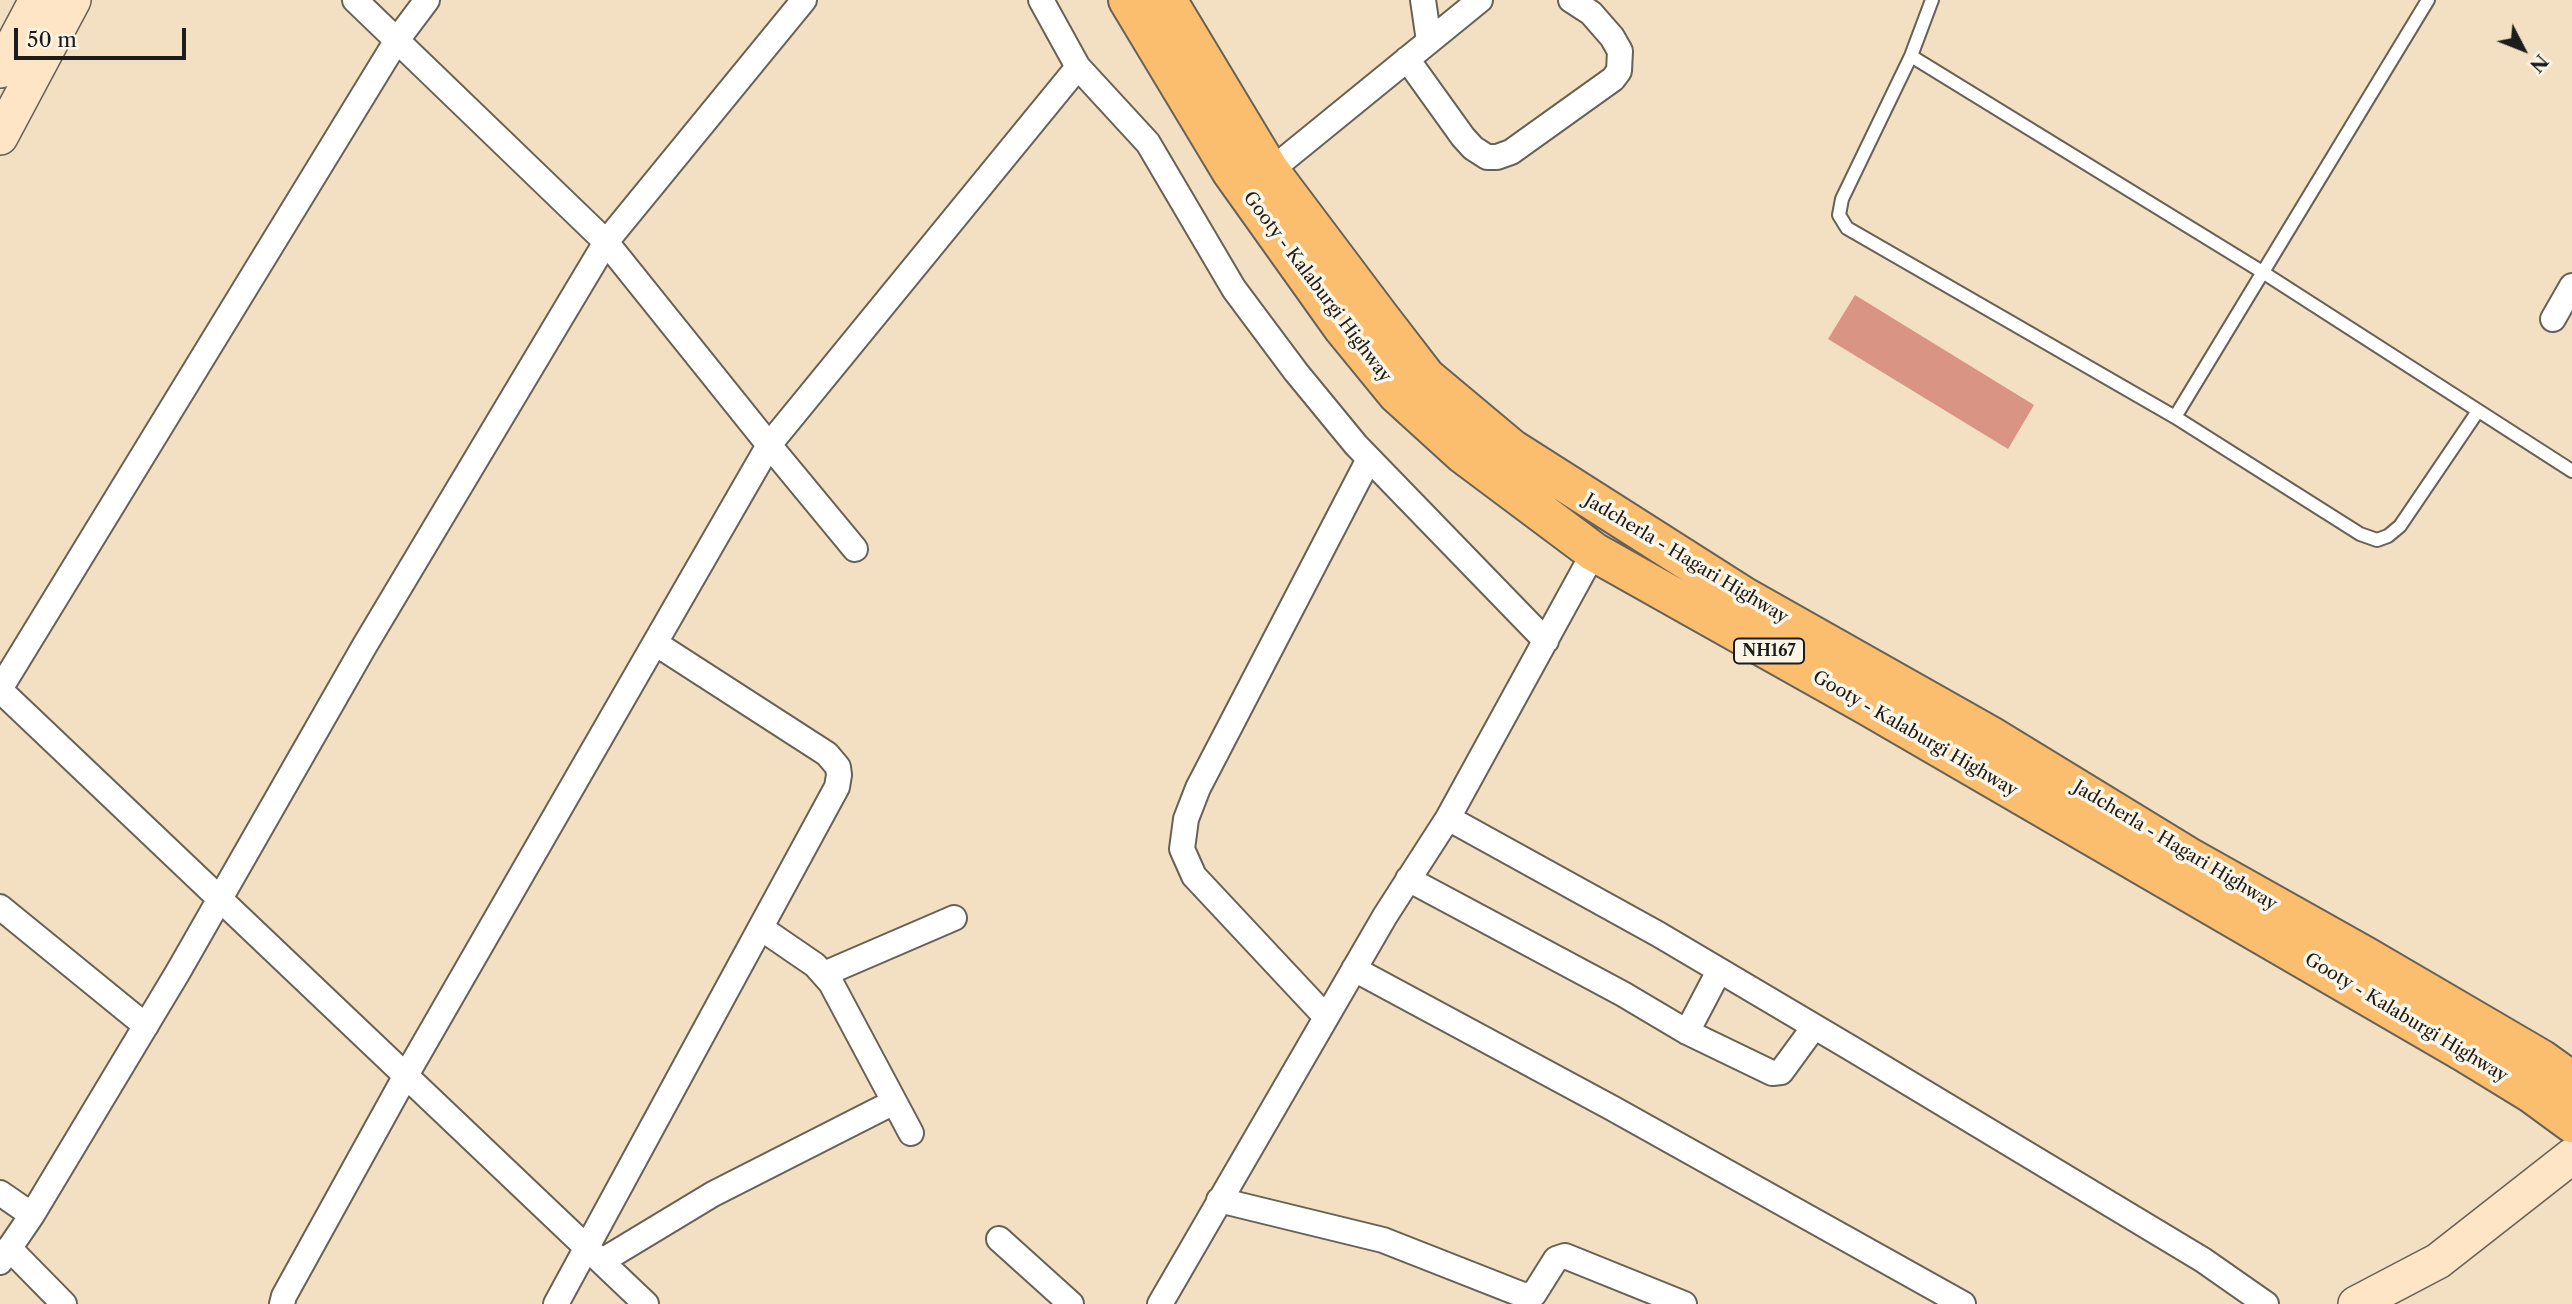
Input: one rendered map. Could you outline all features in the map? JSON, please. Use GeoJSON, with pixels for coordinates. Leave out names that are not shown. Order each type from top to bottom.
{"type":"FeatureCollection","features":[{"type":"Feature","properties":{"kind":"highway","name":"Gooty - Kalaburgi Highway"},"geometry":{"type":"LineString","coordinates":[[1128,0],[1231,171],[1343,328],[1397,394],[1463,454],[1594,552],[1868,706],[2453,1045],[2531,1093],[2572,1123]]}},
{"type":"Feature","properties":{"kind":"highway","name":"Jadcherla - Hagari Highway"},"geometry":{"type":"LineString","coordinates":[[1172,2],[1270,171],[1426,377],[1512,449],[1743,597],[1989,735],[2187,856],[2541,1059],[2572,1081]]}},
{"type":"Feature","properties":{"kind":"street"},"geometry":{"type":"LineString","coordinates":[[0,70],[37,0]]}},
{"type":"Feature","properties":{"kind":"street"},"geometry":{"type":"LineString","coordinates":[[0,137],[72,0]]}},
{"type":"Feature","properties":{"kind":"street"},"geometry":{"type":"LineString","coordinates":[[355,0],[606,242],[855,549]]}},
{"type":"Feature","properties":{"kind":"street"},"geometry":{"type":"LineString","coordinates":[[427,0],[397,40],[0,690],[646,1304]]}},
{"type":"Feature","properties":{"kind":"street"},"geometry":{"type":"LineString","coordinates":[[64,1304],[4,1255],[32,1215],[146,1026],[365,645],[606,242],[804,0]]}},
{"type":"Feature","properties":{"kind":"street"},"geometry":{"type":"LineString","coordinates":[[1041,0],[1078,67],[1148,143],[1234,289],[1296,372],[1369,459],[1546,641]]}},
{"type":"Feature","properties":{"kind":"street"},"geometry":{"type":"LineString","coordinates":[[1423,0],[1429,41]]}},
{"type":"Feature","properties":{"kind":"street"},"geometry":{"type":"LineString","coordinates":[[1270,171],[1480,0]]}},
{"type":"Feature","properties":{"kind":"street"},"geometry":{"type":"LineString","coordinates":[[1407,59],[1473,148],[1487,157],[1511,152],[1612,79],[1619,71],[1620,51],[1612,37],[1591,13],[1571,0]]}},
{"type":"Feature","properties":{"kind":"street"},"geometry":{"type":"LineString","coordinates":[[282,1304],[405,1077],[769,445],[1078,67]]}},
{"type":"Feature","properties":{"kind":"street"},"geometry":{"type":"LineString","coordinates":[[2553,319],[2572,286]]}},
{"type":"Feature","properties":{"kind":"street"},"geometry":{"type":"LineString","coordinates":[[1326,1017],[1194,876],[1182,849],[1186,819],[1198,789],[1369,459]]}},
{"type":"Feature","properties":{"kind":"street"},"geometry":{"type":"LineString","coordinates":[[1160,1304],[1353,969],[1448,818],[1594,552]]}},
{"type":"Feature","properties":{"kind":"street"},"geometry":{"type":"LineString","coordinates":[[555,1304],[595,1254],[761,928],[837,787],[838,767],[827,754],[655,643]]}},
{"type":"Feature","properties":{"kind":"street"},"geometry":{"type":"LineString","coordinates":[[1448,818],[1814,1027],[2203,1259],[2266,1304]]}},
{"type":"Feature","properties":{"kind":"street"},"geometry":{"type":"LineString","coordinates":[[1408,879],[1623,994],[1687,1032],[1759,1067],[1776,1073],[1784,1068],[1814,1027]]}},
{"type":"Feature","properties":{"kind":"street"},"geometry":{"type":"LineString","coordinates":[[0,907],[146,1026]]}},
{"type":"Feature","properties":{"kind":"street"},"geometry":{"type":"LineString","coordinates":[[824,974],[954,918]]}},
{"type":"Feature","properties":{"kind":"street"},"geometry":{"type":"LineString","coordinates":[[761,928],[824,974],[911,1133]]}},
{"type":"Feature","properties":{"kind":"street"},"geometry":{"type":"LineString","coordinates":[[1353,969],[1612,1108],[1963,1304]]}},
{"type":"Feature","properties":{"kind":"street"},"geometry":{"type":"LineString","coordinates":[[1687,1032],[1719,971]]}},
{"type":"Feature","properties":{"kind":"street"},"geometry":{"type":"LineString","coordinates":[[595,1254],[894,1101]]}},
{"type":"Feature","properties":{"kind":"street"},"geometry":{"type":"LineString","coordinates":[[2356,1304],[2438,1261],[2572,1157]]}},
{"type":"Feature","properties":{"kind":"street"},"geometry":{"type":"LineString","coordinates":[[0,1193],[32,1215]]}},
{"type":"Feature","properties":{"kind":"street"},"geometry":{"type":"LineString","coordinates":[[1219,1200],[1384,1240],[1523,1295],[1534,1294],[1556,1259],[1565,1256],[1684,1304]]}},
{"type":"Feature","properties":{"kind":"street"},"geometry":{"type":"LineString","coordinates":[[999,1239],[1070,1304]]}},
{"type":"Feature","properties":{"kind":"lane"},"geometry":{"type":"LineString","coordinates":[[1932,0],[1911,56],[1842,199],[1839,215],[1847,229],[2175,417],[2360,534],[2377,540],[2388,536],[2400,526],[2477,411]]}},
{"type":"Feature","properties":{"kind":"lane"},"geometry":{"type":"LineString","coordinates":[[2175,417],[2428,0]]}},
{"type":"Feature","properties":{"kind":"lane"},"geometry":{"type":"LineString","coordinates":[[1911,56],[2263,274],[2572,471]]}},
{"type":"Feature","properties":{"kind":"building"},"geometry":{"type":"Polygon","coordinates":[[[1855,295],[2034,405],[2008,449],[1828,339],[1855,295]]]}}]}
